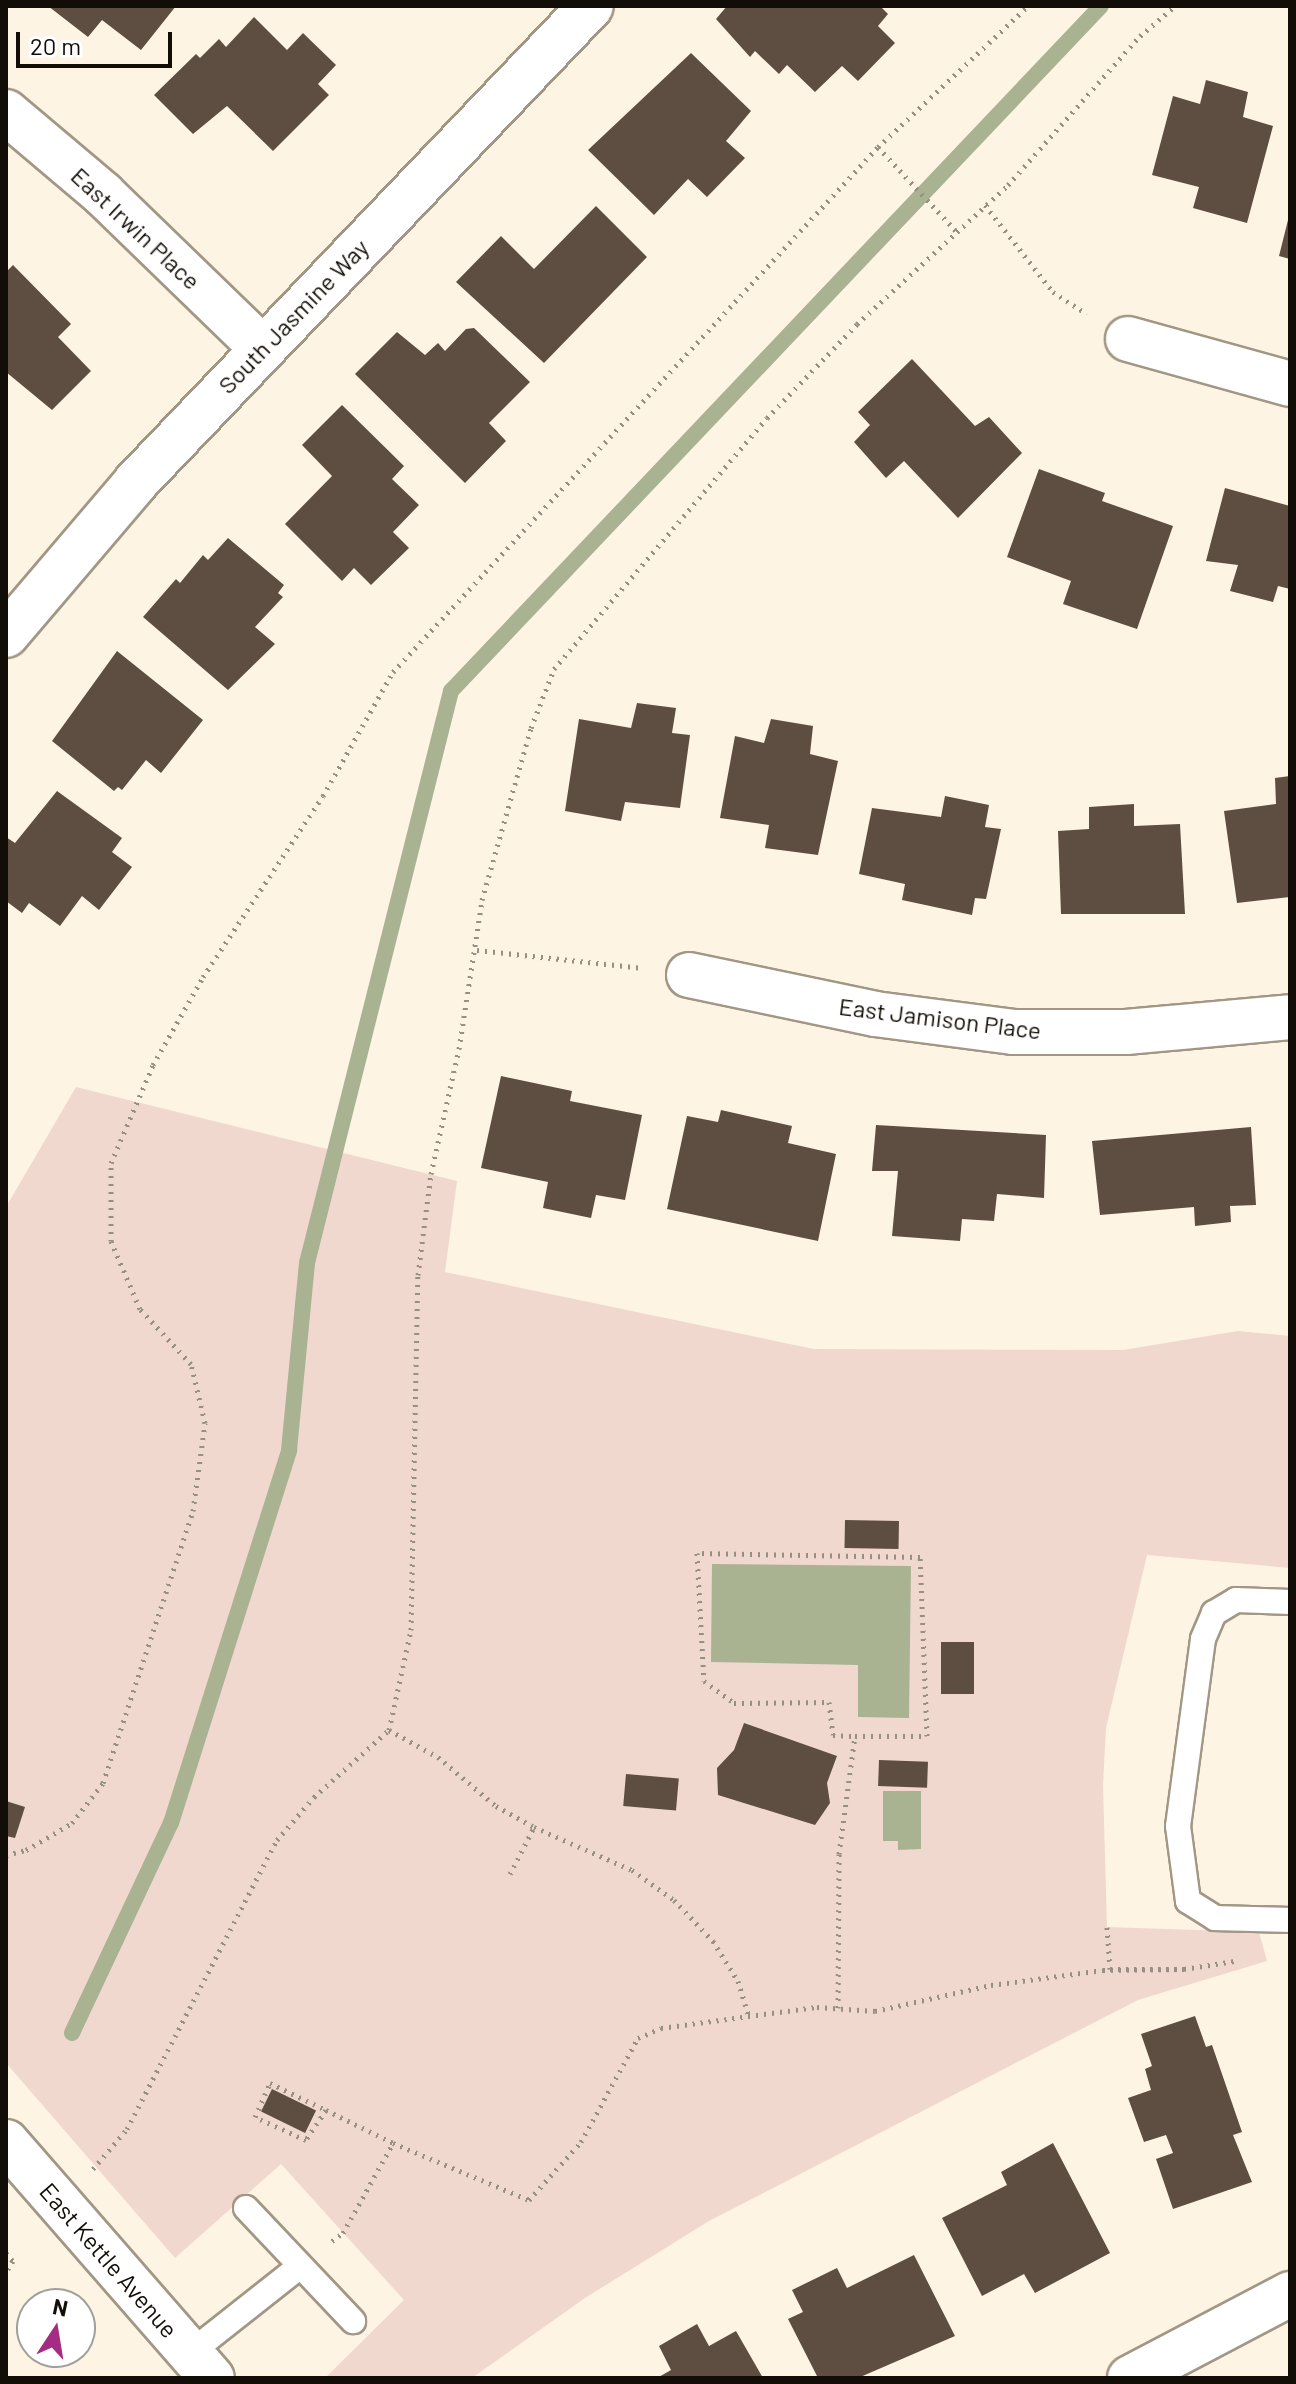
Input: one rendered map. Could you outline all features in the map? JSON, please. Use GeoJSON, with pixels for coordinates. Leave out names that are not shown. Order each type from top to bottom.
{"type":"FeatureCollection","features":[{"type":"Feature","properties":{"kind":"street","name":"South Jasmine Way"},"geometry":{"type":"LineString","coordinates":[[6,635],[136,482],[591,6]]}},
{"type":"Feature","properties":{"kind":"street","name":"East Irwin Place"},"geometry":{"type":"LineString","coordinates":[[6,112],[103,194],[262,348]]}},
{"type":"Feature","properties":{"kind":"street"},"geometry":{"type":"LineString","coordinates":[[1128,339],[1290,384]]}},
{"type":"Feature","properties":{"kind":"street","name":"East Jamison Place"},"geometry":{"type":"LineString","coordinates":[[689,975],[875,1014],[1013,1032],[1142,1031],[1290,1017]]}},
{"type":"Feature","properties":{"kind":"street","name":"East Kettle Avenue"},"geometry":{"type":"LineString","coordinates":[[6,2142],[201,2366]]}},
{"type":"Feature","properties":{"kind":"street"},"geometry":{"type":"LineString","coordinates":[[1139,2376],[1290,2294]]}},
{"type":"Feature","properties":{"kind":"lane"},"geometry":{"type":"LineString","coordinates":[[1290,1602],[1236,1600],[1214,1613],[1203,1639],[1178,1826],[1188,1901],[1215,1918],[1290,1920]]}},
{"type":"Feature","properties":{"kind":"lane"},"geometry":{"type":"LineString","coordinates":[[246,2208],[353,2321]]}},
{"type":"Feature","properties":{"kind":"lane"},"geometry":{"type":"LineString","coordinates":[[201,2366],[300,2266]]}},
{"type":"Feature","properties":{"kind":"path"},"geometry":{"type":"LineString","coordinates":[[6,1855],[26,1850],[72,1823],[103,1783],[193,1511],[205,1423],[191,1364],[140,1309],[111,1241],[111,1163],[153,1065],[203,977],[323,796],[393,672],[878,147],[1028,6]]}},
{"type":"Feature","properties":{"kind":"path"},"geometry":{"type":"LineString","coordinates":[[85,2173],[96,2168],[127,2129],[277,1840],[314,1797],[389,1730],[411,1630],[418,1275],[431,1174],[477,950],[482,900],[531,728],[554,669],[767,418],[985,205],[1140,36],[1175,6]]}},
{"type":"Feature","properties":{"kind":"path"},"geometry":{"type":"LineString","coordinates":[[878,147],[956,231]]}},
{"type":"Feature","properties":{"kind":"path"},"geometry":{"type":"LineString","coordinates":[[985,205],[1053,292],[1128,339]]}},
{"type":"Feature","properties":{"kind":"path"},"geometry":{"type":"LineString","coordinates":[[477,950],[579,958],[689,975]]}},
{"type":"Feature","properties":{"kind":"path"},"geometry":{"type":"LineString","coordinates":[[697,1553],[920,1557],[927,1736],[855,1736],[833,1735],[829,1702],[734,1703],[704,1681],[697,1553]]}},
{"type":"Feature","properties":{"kind":"path"},"geometry":{"type":"LineString","coordinates":[[389,1730],[438,1757],[496,1806],[534,1827],[632,1870],[674,1900],[713,1941],[738,1981],[749,2016]]}},
{"type":"Feature","properties":{"kind":"path"},"geometry":{"type":"LineString","coordinates":[[838,2008],[839,1854],[855,1736]]}},
{"type":"Feature","properties":{"kind":"path"},"geometry":{"type":"LineString","coordinates":[[510,1874],[534,1827]]}},
{"type":"Feature","properties":{"kind":"path"},"geometry":{"type":"LineString","coordinates":[[326,2110],[306,2140],[255,2117],[270,2083],[326,2110],[393,2143],[529,2200],[581,2142],[638,2038],[661,2028],[749,2016],[838,2008],[875,2011],[991,1985],[1103,1970],[1184,1969],[1110,1969],[1107,1927]]}},
{"type":"Feature","properties":{"kind":"path"},"geometry":{"type":"LineString","coordinates":[[300,2266],[343,2233],[393,2143]]}},
{"type":"Feature","properties":{"kind":"path"},"geometry":{"type":"LineString","coordinates":[[6,2253],[13,2261],[6,2272]]}},
{"type":"Feature","properties":{"kind":"shaded area"},"geometry":{"type":"Polygon","coordinates":[[[76,1087],[457,1181],[445,1272],[814,1349],[1123,1350],[1238,1331],[1290,1336],[1290,1568],[1147,1555],[1106,1728],[1103,1785],[1107,1927],[1259,1932],[1267,1961],[1138,2000],[709,2221],[585,2298],[472,2378],[325,2378],[404,2300],[281,2164],[175,2258],[6,2063],[6,1207],[76,1087]]]}},
{"type":"Feature","properties":{"kind":"shaded area"},"geometry":{"type":"Polygon","coordinates":[[[712,1564],[911,1566],[909,1718],[858,1717],[858,1665],[711,1662],[712,1564]]]}},
{"type":"Feature","properties":{"kind":"shaded area"},"geometry":{"type":"Polygon","coordinates":[[[883,1791],[921,1791],[921,1849],[898,1850],[898,1841],[883,1841],[883,1791]]]}},
{"type":"Feature","properties":{"kind":"building"},"geometry":{"type":"Polygon","coordinates":[[[48,6],[176,6],[141,50],[102,20],[88,37],[48,6]]]}},
{"type":"Feature","properties":{"kind":"building"},"geometry":{"type":"Polygon","coordinates":[[[727,6],[880,6],[888,14],[878,26],[895,43],[858,81],[842,66],[815,92],[787,65],[779,74],[755,51],[750,57],[716,19],[727,6]]]}},
{"type":"Feature","properties":{"kind":"building"},"geometry":{"type":"Polygon","coordinates":[[[254,17],[287,50],[303,33],[336,65],[318,84],[329,95],[273,151],[227,106],[193,134],[154,95],[196,54],[200,58],[219,39],[226,47],[254,17]]]}},
{"type":"Feature","properties":{"kind":"building"},"geometry":{"type":"Polygon","coordinates":[[[691,53],[751,111],[726,141],[745,158],[707,197],[688,179],[654,215],[588,150],[691,53]]]}},
{"type":"Feature","properties":{"kind":"building"},"geometry":{"type":"Polygon","coordinates":[[[1206,80],[1248,92],[1243,117],[1273,126],[1247,223],[1193,208],[1199,187],[1152,175],[1173,96],[1200,104],[1206,80]]]}},
{"type":"Feature","properties":{"kind":"building"},"geometry":{"type":"Polygon","coordinates":[[[596,206],[647,257],[544,363],[456,282],[501,236],[534,269],[596,206]]]}},
{"type":"Feature","properties":{"kind":"building"},"geometry":{"type":"Polygon","coordinates":[[[1290,217],[1290,259],[1279,256],[1290,217]]]}},
{"type":"Feature","properties":{"kind":"building"},"geometry":{"type":"Polygon","coordinates":[[[13,265],[71,324],[58,337],[91,371],[52,410],[6,372],[6,272],[13,265]]]}},
{"type":"Feature","properties":{"kind":"building"},"geometry":{"type":"Polygon","coordinates":[[[474,328],[530,382],[489,423],[506,441],[465,483],[355,374],[397,332],[425,355],[438,343],[445,351],[466,329],[474,328]]]}},
{"type":"Feature","properties":{"kind":"building"},"geometry":{"type":"Polygon","coordinates":[[[912,359],[975,426],[989,417],[1022,453],[958,518],[904,461],[886,478],[854,442],[870,425],[858,412],[912,359]]]}},
{"type":"Feature","properties":{"kind":"building"},"geometry":{"type":"Polygon","coordinates":[[[342,405],[404,466],[392,479],[419,505],[393,532],[409,548],[371,585],[354,568],[342,581],[285,524],[332,476],[302,445],[342,405]]]}},
{"type":"Feature","properties":{"kind":"building"},"geometry":{"type":"Polygon","coordinates":[[[1039,469],[1105,493],[1102,501],[1173,526],[1137,629],[1063,604],[1071,581],[1007,557],[1039,469]]]}},
{"type":"Feature","properties":{"kind":"building"},"geometry":{"type":"Polygon","coordinates":[[[1225,488],[1290,506],[1290,589],[1278,586],[1273,602],[1230,591],[1238,565],[1206,561],[1225,488]]]}},
{"type":"Feature","properties":{"kind":"building"},"geometry":{"type":"Polygon","coordinates":[[[228,538],[284,585],[278,593],[283,597],[255,627],[275,644],[228,690],[143,617],[176,579],[180,583],[203,555],[208,560],[228,538]]]}},
{"type":"Feature","properties":{"kind":"building"},"geometry":{"type":"Polygon","coordinates":[[[117,651],[203,720],[161,773],[146,760],[122,790],[118,787],[114,791],[52,741],[117,651]]]}},
{"type":"Feature","properties":{"kind":"building"},"geometry":{"type":"Polygon","coordinates":[[[637,703],[676,708],[672,733],[690,735],[680,808],[625,802],[621,821],[565,811],[579,719],[631,728],[637,703]]]}},
{"type":"Feature","properties":{"kind":"building"},"geometry":{"type":"Polygon","coordinates":[[[771,719],[813,726],[810,754],[838,761],[818,855],[765,848],[769,825],[720,818],[735,736],[764,743],[771,719]]]}},
{"type":"Feature","properties":{"kind":"building"},"geometry":{"type":"Polygon","coordinates":[[[1290,776],[1290,897],[1237,903],[1224,811],[1276,804],[1275,778],[1290,776]]]}},
{"type":"Feature","properties":{"kind":"building"},"geometry":{"type":"Polygon","coordinates":[[[57,791],[122,838],[112,852],[132,867],[99,910],[82,896],[60,926],[29,903],[22,913],[6,901],[6,837],[15,843],[57,791]]]}},
{"type":"Feature","properties":{"kind":"building"},"geometry":{"type":"Polygon","coordinates":[[[945,796],[989,805],[985,827],[1001,829],[986,899],[975,898],[972,915],[902,900],[905,884],[859,874],[872,808],[941,817],[945,796]]]}},
{"type":"Feature","properties":{"kind":"building"},"geometry":{"type":"Polygon","coordinates":[[[1134,804],[1134,826],[1180,824],[1185,914],[1061,914],[1058,831],[1089,829],[1089,807],[1134,804]]]}},
{"type":"Feature","properties":{"kind":"building"},"geometry":{"type":"Polygon","coordinates":[[[501,1076],[572,1091],[570,1101],[642,1115],[625,1200],[596,1195],[591,1218],[543,1208],[548,1182],[481,1168],[501,1076]]]}},
{"type":"Feature","properties":{"kind":"building"},"geometry":{"type":"Polygon","coordinates":[[[721,1110],[792,1126],[788,1143],[836,1154],[818,1241],[667,1209],[687,1116],[718,1122],[721,1110]]]}},
{"type":"Feature","properties":{"kind":"building"},"geometry":{"type":"Polygon","coordinates":[[[876,1125],[1046,1135],[1044,1198],[997,1194],[994,1221],[962,1219],[960,1241],[892,1236],[898,1171],[872,1171],[876,1125]]]}},
{"type":"Feature","properties":{"kind":"building"},"geometry":{"type":"Polygon","coordinates":[[[1251,1127],[1256,1205],[1230,1206],[1231,1222],[1195,1226],[1194,1207],[1100,1215],[1092,1141],[1251,1127]]]}},
{"type":"Feature","properties":{"kind":"building"},"geometry":{"type":"Polygon","coordinates":[[[845,1520],[899,1521],[899,1549],[845,1548],[845,1520]]]}},
{"type":"Feature","properties":{"kind":"building"},"geometry":{"type":"Polygon","coordinates":[[[941,1642],[974,1642],[974,1694],[941,1694],[941,1642]]]}},
{"type":"Feature","properties":{"kind":"building"},"geometry":{"type":"Polygon","coordinates":[[[744,1723],[837,1756],[827,1783],[830,1803],[815,1825],[718,1795],[717,1768],[734,1750],[744,1723]]]}},
{"type":"Feature","properties":{"kind":"building"},"geometry":{"type":"Polygon","coordinates":[[[879,1760],[928,1762],[927,1788],[878,1786],[879,1760]]]}},
{"type":"Feature","properties":{"kind":"building"},"geometry":{"type":"Polygon","coordinates":[[[626,1774],[679,1779],[676,1810],[623,1806],[626,1774]]]}},
{"type":"Feature","properties":{"kind":"building"},"geometry":{"type":"Polygon","coordinates":[[[6,1801],[25,1807],[15,1838],[6,1836],[6,1801]]]}},
{"type":"Feature","properties":{"kind":"building"},"geometry":{"type":"Polygon","coordinates":[[[1195,2016],[1206,2047],[1212,2045],[1242,2132],[1233,2135],[1252,2182],[1173,2209],[1156,2159],[1173,2153],[1166,2135],[1144,2142],[1128,2098],[1151,2090],[1145,2069],[1152,2066],[1141,2034],[1195,2016]]]}},
{"type":"Feature","properties":{"kind":"building"},"geometry":{"type":"Polygon","coordinates":[[[272,2089],[316,2110],[305,2133],[261,2111],[272,2089]]]}},
{"type":"Feature","properties":{"kind":"building"},"geometry":{"type":"Polygon","coordinates":[[[1053,2143],[1110,2253],[1035,2293],[1024,2274],[982,2296],[942,2218],[1007,2185],[1001,2172],[1053,2143]]]}},
{"type":"Feature","properties":{"kind":"building"},"geometry":{"type":"Polygon","coordinates":[[[914,2255],[955,2336],[858,2378],[818,2378],[788,2319],[803,2312],[792,2290],[837,2268],[847,2288],[914,2255]]]}},
{"type":"Feature","properties":{"kind":"building"},"geometry":{"type":"Polygon","coordinates":[[[697,2324],[709,2346],[736,2331],[763,2378],[657,2378],[671,2370],[659,2346],[697,2324]]]}},
{"type":"Feature","properties":{"kind":"waterway"},"geometry":{"type":"LineString","coordinates":[[72,2033],[171,1823],[289,1450],[307,1263],[451,691],[1101,6]]}}]}
